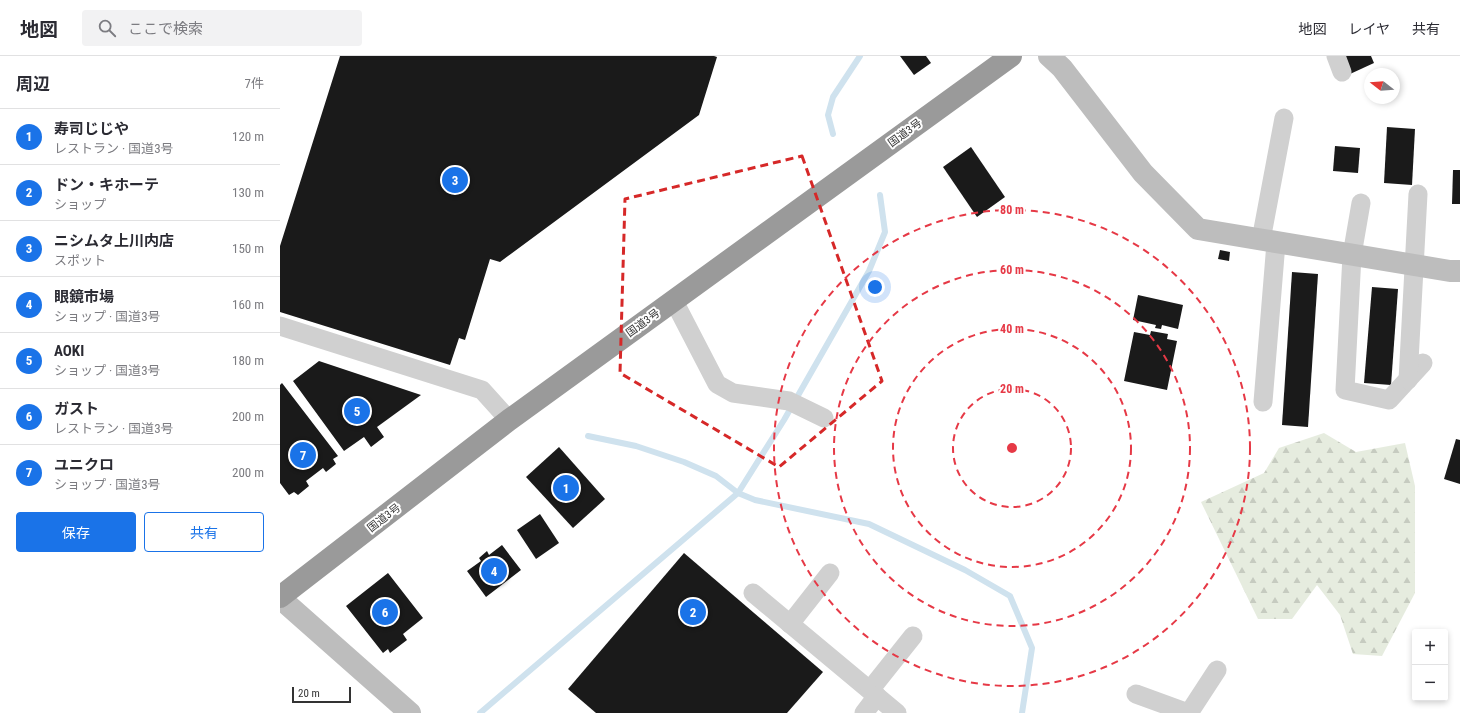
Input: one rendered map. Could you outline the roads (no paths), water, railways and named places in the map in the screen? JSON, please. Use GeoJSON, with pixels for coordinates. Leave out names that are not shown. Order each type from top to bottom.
{"type":"FeatureCollection","features":[{"type":"Feature","properties":{"kind":"highway","name":"国道3号"},"geometry":{"type":"LineString","coordinates":[[280,597],[509,420],[1010,56]]}},
{"type":"Feature","properties":{"kind":"street"},"geometry":{"type":"LineString","coordinates":[[1049,56],[1062,68],[1143,173],[1198,229],[1450,271],[1460,271]]}},
{"type":"Feature","properties":{"kind":"street"},"geometry":{"type":"LineString","coordinates":[[1264,402],[1269,241],[1284,118]]}},
{"type":"Feature","properties":{"kind":"street"},"geometry":{"type":"LineString","coordinates":[[1408,380],[1418,194]]}},
{"type":"Feature","properties":{"kind":"street"},"geometry":{"type":"LineString","coordinates":[[1361,203],[1352,255],[1345,390],[1389,400],[1423,364]]}},
{"type":"Feature","properties":{"kind":"street"},"geometry":{"type":"LineString","coordinates":[[674,301],[718,384],[733,393],[794,403],[824,418]]}},
{"type":"Feature","properties":{"kind":"street"},"geometry":{"type":"LineString","coordinates":[[280,326],[482,390],[509,420]]}},
{"type":"Feature","properties":{"kind":"street"},"geometry":{"type":"LineString","coordinates":[[790,624],[830,573]]}},
{"type":"Feature","properties":{"kind":"street"},"geometry":{"type":"LineString","coordinates":[[753,593],[897,713]]}},
{"type":"Feature","properties":{"kind":"street"},"geometry":{"type":"LineString","coordinates":[[280,597],[410,713]]}},
{"type":"Feature","properties":{"kind":"street"},"geometry":{"type":"LineString","coordinates":[[864,713],[873,694],[913,636]]}},
{"type":"Feature","properties":{"kind":"street"},"geometry":{"type":"LineString","coordinates":[[1136,694],[1189,713],[1217,670]]}},
{"type":"Feature","properties":{"kind":"waterway"},"geometry":{"type":"LineString","coordinates":[[833,134],[828,115],[833,97],[860,56]]}},
{"type":"Feature","properties":{"kind":"waterway"},"geometry":{"type":"LineString","coordinates":[[480,713],[738,493],[784,420],[869,271],[885,232],[880,195]]}},
{"type":"Feature","properties":{"kind":"waterway"},"geometry":{"type":"LineString","coordinates":[[588,436],[636,446],[684,462],[716,476],[738,493],[755,500],[869,524],[965,570],[1010,596],[1032,648],[1022,713]]}},
{"type":"Feature","properties":{"kind":"place","name":"ニシムタ上川内店"},"geometry":{"type":"Point","coordinates":[455,180]}},
{"type":"Feature","properties":{"kind":"place","name":"AOKI"},"geometry":{"type":"Point","coordinates":[357,411]}},
{"type":"Feature","properties":{"kind":"place","name":"ユニクロ"},"geometry":{"type":"Point","coordinates":[303,455]}},
{"type":"Feature","properties":{"kind":"place","name":"寿司じじや"},"geometry":{"type":"Point","coordinates":[566,488]}},
{"type":"Feature","properties":{"kind":"place","name":"眼鏡市場"},"geometry":{"type":"Point","coordinates":[494,571]}},
{"type":"Feature","properties":{"kind":"place","name":"ガスト"},"geometry":{"type":"Point","coordinates":[385,612]}},
{"type":"Feature","properties":{"kind":"place","name":"ドン・キホーテ"},"geometry":{"type":"Point","coordinates":[693,612]}}]}
